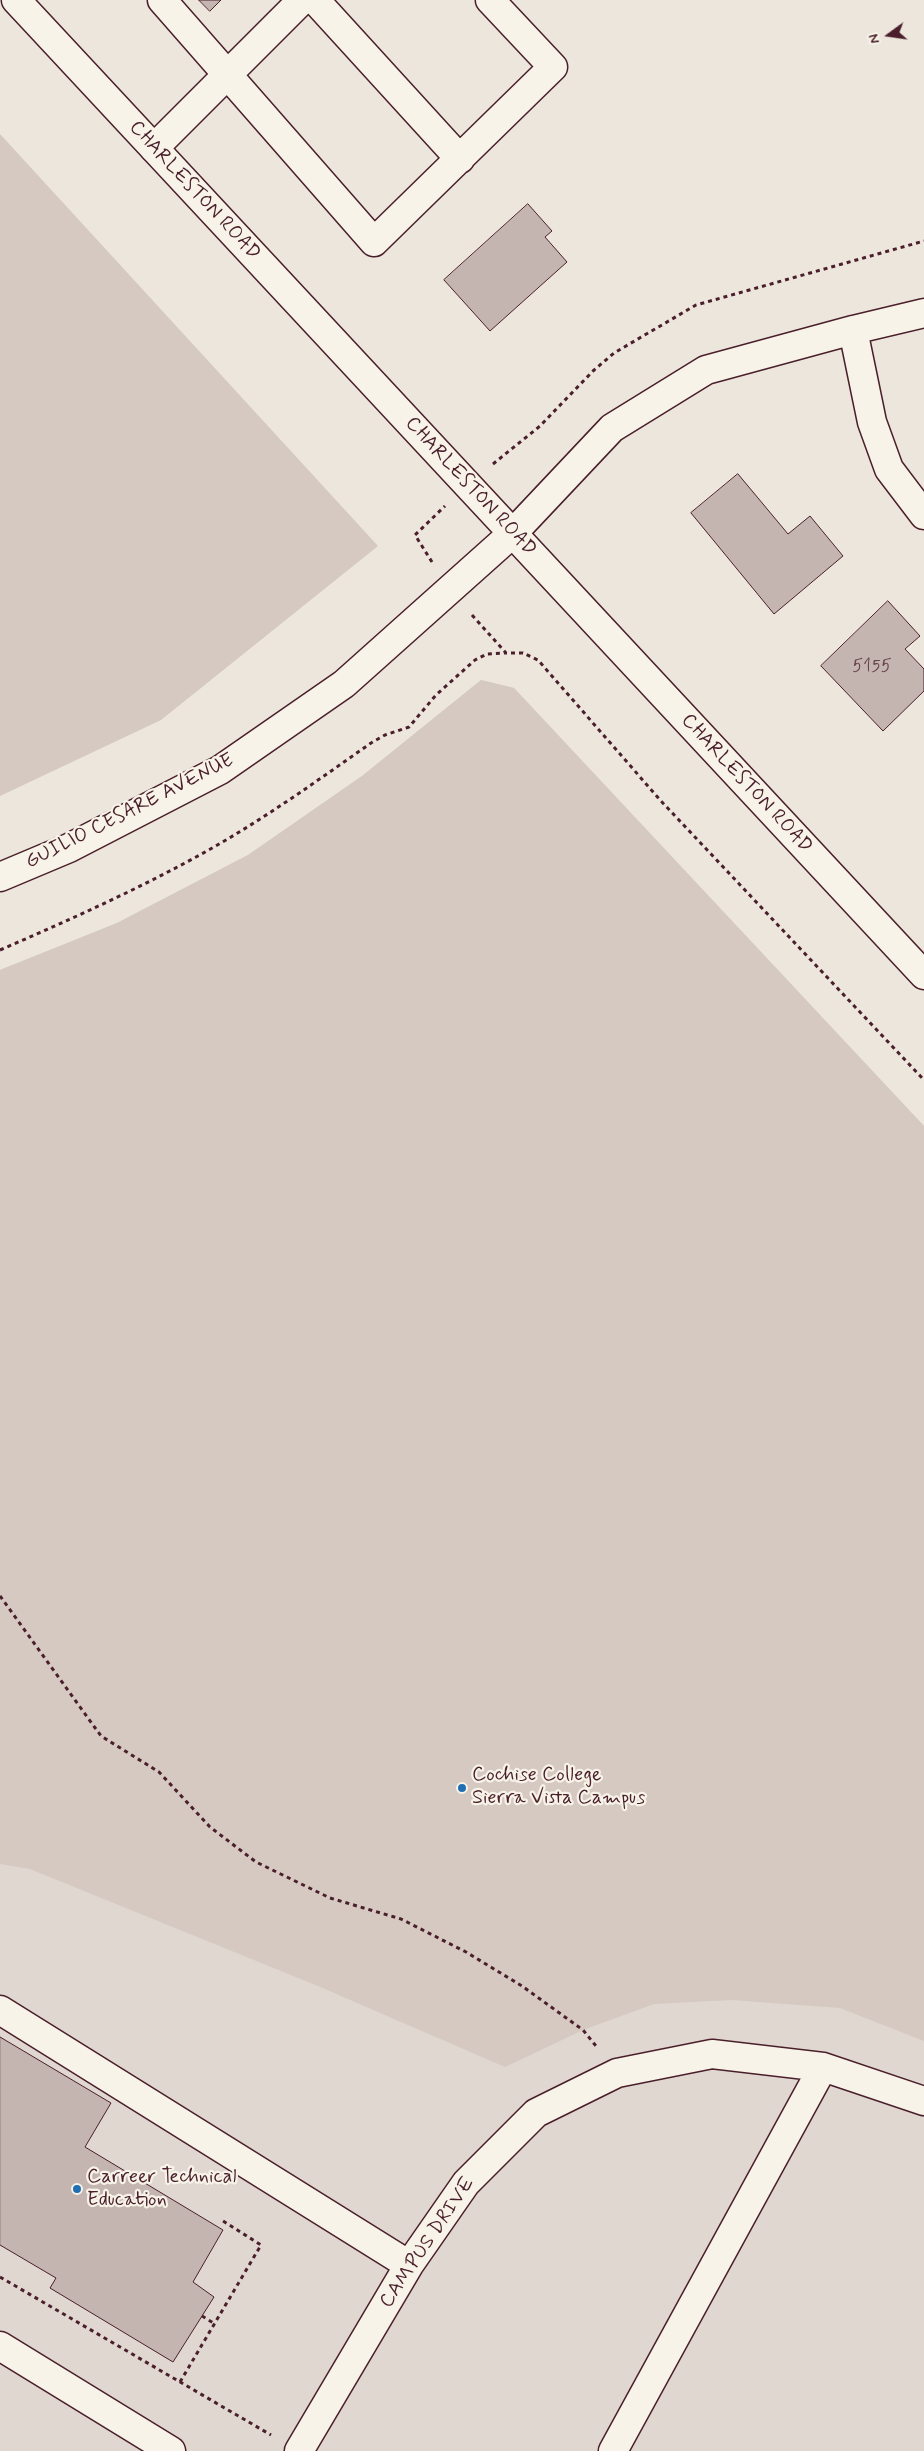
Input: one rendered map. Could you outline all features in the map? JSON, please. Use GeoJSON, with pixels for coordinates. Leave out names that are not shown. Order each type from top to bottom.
{"type":"FeatureCollection","features":[{"type":"Feature","properties":{"kind":"street","name":"CHARLESTON ROAD"},"geometry":{"type":"LineString","coordinates":[[16,0],[924,975]]}},
{"type":"Feature","properties":{"kind":"street"},"geometry":{"type":"LineString","coordinates":[[162,0],[374,242],[553,68],[490,0]]}},
{"type":"Feature","properties":{"kind":"street"},"geometry":{"type":"LineString","coordinates":[[154,148],[302,0]]}},
{"type":"Feature","properties":{"kind":"street"},"geometry":{"type":"LineString","coordinates":[[315,0],[460,159]]}},
{"type":"Feature","properties":{"kind":"street","name":"GUILIO CESARE AVENUE"},"geometry":{"type":"LineString","coordinates":[[0,878],[69,848],[220,770],[344,684],[513,533],[612,428],[706,370],[853,330],[924,313]]}},
{"type":"Feature","properties":{"kind":"street"},"geometry":{"type":"LineString","coordinates":[[853,330],[872,422],[889,469],[924,515]]}},
{"type":"Feature","properties":{"kind":"street"},"geometry":{"type":"LineString","coordinates":[[0,2010],[409,2264]]}},
{"type":"Feature","properties":{"kind":"street","name":"CAMPUS DRIVE"},"geometry":{"type":"LineString","coordinates":[[299,2451],[409,2264],[466,2183],[536,2113],[617,2073],[712,2054],[823,2067],[924,2101]]}},
{"type":"Feature","properties":{"kind":"street"},"geometry":{"type":"LineString","coordinates":[[613,2451],[823,2067]]}},
{"type":"Feature","properties":{"kind":"street"},"geometry":{"type":"LineString","coordinates":[[0,2346],[171,2451]]}},
{"type":"Feature","properties":{"kind":"path"},"geometry":{"type":"LineString","coordinates":[[506,653],[450,590],[415,535],[468,484],[540,426],[593,371],[614,353],[696,305],[924,242]]}},
{"type":"Feature","properties":{"kind":"path"},"geometry":{"type":"LineString","coordinates":[[0,950],[95,909],[197,857],[287,802],[371,743],[409,727],[436,695],[475,660],[487,654],[523,653],[538,660],[661,801],[924,1080]]}},
{"type":"Feature","properties":{"kind":"path"},"geometry":{"type":"LineString","coordinates":[[0,1596],[101,1736],[160,1772],[218,1832],[256,1862],[330,1898],[401,1919],[466,1952],[522,1986],[583,2030],[617,2073]]}},
{"type":"Feature","properties":{"kind":"path"},"geometry":{"type":"LineString","coordinates":[[180,2382],[261,2245],[223,2221]]}},
{"type":"Feature","properties":{"kind":"path"},"geometry":{"type":"LineString","coordinates":[[0,2277],[272,2436]]}},
{"type":"Feature","properties":{"kind":"path"},"geometry":{"type":"LineString","coordinates":[[202,2316],[215,2324]]}},
{"type":"Feature","properties":{"kind":"shaded area"},"geometry":{"type":"Polygon","coordinates":[[[0,134],[378,546],[161,720],[0,796],[0,134]]]}},
{"type":"Feature","properties":{"kind":"shaded area","name":"Cochise College Sierra Vista Campus"},"geometry":{"type":"Polygon","coordinates":[[[481,680],[514,688],[924,1126],[924,2451],[0,2451],[0,970],[117,923],[248,855],[362,776],[481,680]]]}},
{"type":"Feature","properties":{"kind":"shaded area","name":"Cochise College Sierra Vista Campus"},"geometry":{"type":"Polygon","coordinates":[[[481,680],[514,688],[924,1126],[924,2041],[840,2008],[732,2000],[654,2004],[583,2030],[505,2067],[318,1986],[30,1869],[0,1864],[0,970],[117,923],[248,855],[362,776],[481,680]]]}},
{"type":"Feature","properties":{"kind":"building"},"geometry":{"type":"Polygon","coordinates":[[[199,0],[221,0],[210,11],[199,0]]]}},
{"type":"Feature","properties":{"kind":"building"},"geometry":{"type":"Polygon","coordinates":[[[528,204],[552,231],[545,237],[567,262],[490,331],[444,280],[528,204]]]}},
{"type":"Feature","properties":{"kind":"building"},"geometry":{"type":"Polygon","coordinates":[[[738,474],[788,534],[810,516],[843,556],[774,614],[691,513],[738,474]]]}},
{"type":"Feature","properties":{"kind":"building"},"geometry":{"type":"Polygon","coordinates":[[[888,601],[920,636],[905,649],[924,669],[924,691],[883,731],[821,666],[888,601]]]}},
{"type":"Feature","properties":{"kind":"building","name":"Carreer Technical Education"},"geometry":{"type":"Polygon","coordinates":[[[0,2037],[111,2103],[85,2147],[223,2230],[193,2282],[214,2297],[173,2362],[50,2288],[56,2278],[0,2245],[0,2037]]]}},
{"type":"Feature","properties":{"kind":"place","name":"Cochise College Sierra Vista Campus"},"geometry":{"type":"Point","coordinates":[462,1788]}},
{"type":"Feature","properties":{"kind":"place","name":"Carreer Technical Education"},"geometry":{"type":"Point","coordinates":[77,2189]}}]}
